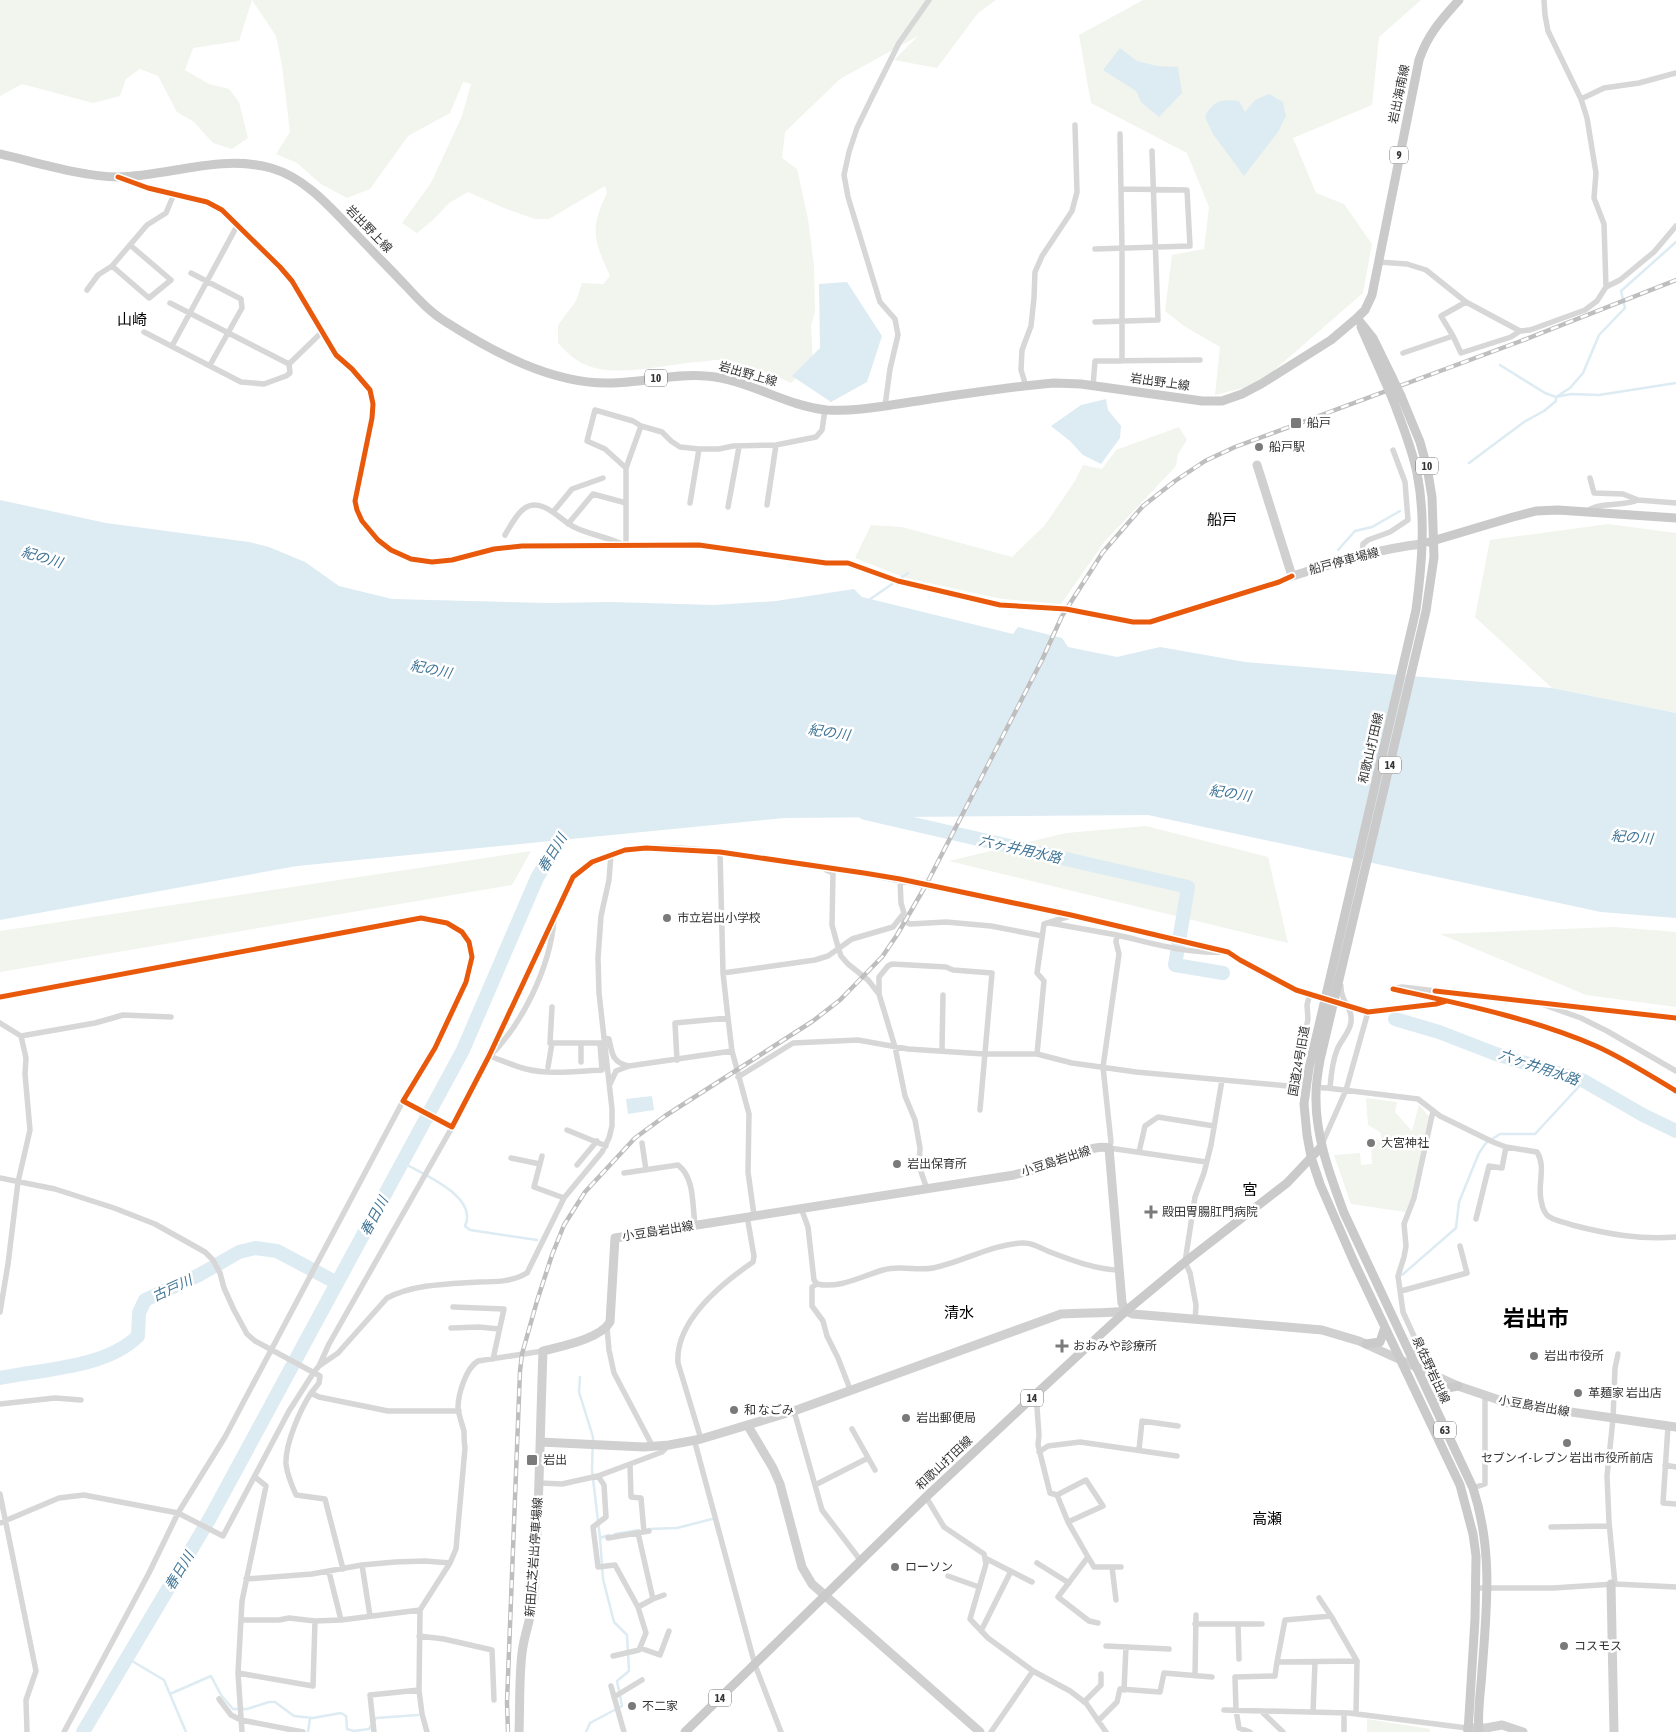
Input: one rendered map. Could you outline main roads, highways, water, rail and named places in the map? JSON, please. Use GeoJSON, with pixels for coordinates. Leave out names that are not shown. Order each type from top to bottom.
{"type":"FeatureCollection","features":[{"type":"Feature","properties":{"kind":"main road","name":"岩出海南線"},"geometry":{"type":"LineString","coordinates":[[1358,318],[1372,295],[1419,60],[1425,43],[1436,26],[1458,0]]}},
{"type":"Feature","properties":{"kind":"main road","name":"岩出野上線"},"geometry":{"type":"LineString","coordinates":[[0,154],[89,174],[118,177],[215,164],[247,164],[270,168],[294,177],[332,209],[422,302],[442,320],[529,366],[560,377],[583,382],[602,383],[703,375],[724,378],[825,410],[848,410],[885,406],[1054,383],[1093,386],[1202,401],[1222,401],[1242,394],[1261,384],[1331,340],[1358,318]]}},
{"type":"Feature","properties":{"kind":"main road","name":"10"},"geometry":{"type":"LineString","coordinates":[[1358,318],[1367,343],[1388,378],[1420,442],[1428,467],[1432,497],[1434,541]]}},
{"type":"Feature","properties":{"kind":"main road","name":"10"},"geometry":{"type":"LineString","coordinates":[[1397,398],[1416,472],[1421,502],[1422,544]]}},
{"type":"Feature","properties":{"kind":"main road","name":"船戸停車場線"},"geometry":{"type":"LineString","coordinates":[[1258,465],[1292,576],[1362,555],[1402,546],[1422,544]]}},
{"type":"Feature","properties":{"kind":"main road"},"geometry":{"type":"LineString","coordinates":[[1422,544],[1513,516],[1536,511],[1558,510],[1676,518]]}},
{"type":"Feature","properties":{"kind":"main road","name":"和歌山打田線"},"geometry":{"type":"LineString","coordinates":[[1342,971],[1426,611],[1434,557],[1434,541]]}},
{"type":"Feature","properties":{"kind":"main road","name":"和歌山打田線"},"geometry":{"type":"LineString","coordinates":[[1332,970],[1416,610],[1422,561],[1422,544]]}},
{"type":"Feature","properties":{"kind":"main road","name":"国道24号旧道"},"geometry":{"type":"LineString","coordinates":[[1311,1157],[1304,1104],[1308,1068],[1332,970]]}},
{"type":"Feature","properties":{"kind":"main road","name":"国道24号旧道"},"geometry":{"type":"LineString","coordinates":[[1322,1146],[1316,1095],[1317,1086],[1320,1060],[1342,971]]}},
{"type":"Feature","properties":{"kind":"main road","name":"小豆島岩出線"},"geometry":{"type":"LineString","coordinates":[[540,1442],[543,1351],[579,1341],[606,1328],[610,1322],[615,1238],[1014,1175],[1036,1169],[1083,1151],[1104,1146],[1109,1148],[1122,1302],[1126,1311]]}},
{"type":"Feature","properties":{"kind":"main road","name":"和歌山打田線"},"geometry":{"type":"LineString","coordinates":[[685,1732],[926,1498],[1126,1311],[1185,1262],[1287,1183],[1322,1146]]}},
{"type":"Feature","properties":{"kind":"main road","name":"泉佐野岩出線"},"geometry":{"type":"LineString","coordinates":[[1322,1146],[1344,1213],[1460,1485],[1473,1534],[1476,1556],[1476,1588],[1467,1730]]}},
{"type":"Feature","properties":{"kind":"main road","name":"泉佐野岩出線"},"geometry":{"type":"LineString","coordinates":[[1311,1157],[1320,1184],[1385,1327],[1406,1359],[1416,1368],[1473,1488],[1480,1509],[1484,1532],[1488,1588],[1479,1730]]}},
{"type":"Feature","properties":{"kind":"main road"},"geometry":{"type":"LineString","coordinates":[[540,1442],[653,1447],[669,1446],[698,1439],[748,1426],[794,1411],[1061,1314],[1126,1311],[1133,1314],[1322,1330],[1342,1335],[1406,1359]]}},
{"type":"Feature","properties":{"kind":"main road"},"geometry":{"type":"LineString","coordinates":[[1366,1344],[1380,1342],[1385,1327]]}},
{"type":"Feature","properties":{"kind":"main road","name":"小豆島岩出線"},"geometry":{"type":"LineString","coordinates":[[1416,1368],[1458,1386],[1508,1403],[1672,1427]]}},
{"type":"Feature","properties":{"kind":"main road"},"geometry":{"type":"LineString","coordinates":[[1435,1408],[1434,1400],[1437,1394],[1444,1388],[1458,1386]]}},
{"type":"Feature","properties":{"kind":"main road"},"geometry":{"type":"LineString","coordinates":[[748,1426],[773,1468],[780,1484],[802,1567],[812,1584],[980,1732]]}},
{"type":"Feature","properties":{"kind":"main road","name":"新田広芝岩出停車場線"},"geometry":{"type":"LineString","coordinates":[[518,1732],[522,1652],[531,1620],[533,1600],[540,1483],[540,1442]]}},
{"type":"Feature","properties":{"kind":"main road"},"geometry":{"type":"LineString","coordinates":[[1613,1584],[1614,1732]]}},
{"type":"Feature","properties":{"kind":"main road"},"geometry":{"type":"LineString","coordinates":[[1467,1730],[1479,1730],[1502,1725],[1523,1732]]}},
{"type":"Feature","properties":{"kind":"water"},"geometry":{"type":"Polygon","coordinates":[[[1120,48],[1137,61],[1157,66],[1178,67],[1182,93],[1159,117],[1141,102],[1136,91],[1103,70],[1120,48]]]}},
{"type":"Feature","properties":{"kind":"water"},"geometry":{"type":"Polygon","coordinates":[[[1269,94],[1283,102],[1286,116],[1278,132],[1244,176],[1213,134],[1205,117],[1211,107],[1219,102],[1228,100],[1239,101],[1245,112],[1255,100],[1269,94]]]}},
{"type":"Feature","properties":{"kind":"water"},"geometry":{"type":"Polygon","coordinates":[[[847,282],[882,336],[867,382],[831,402],[792,376],[820,348],[819,284],[847,282]]]}},
{"type":"Feature","properties":{"kind":"water"},"geometry":{"type":"Polygon","coordinates":[[[1106,399],[1108,410],[1121,426],[1120,438],[1101,464],[1083,455],[1070,441],[1051,426],[1081,405],[1106,399]]]}},
{"type":"Feature","properties":{"kind":"water","name":"紀の川"},"geometry":{"type":"Polygon","coordinates":[[[0,500],[106,523],[249,542],[269,547],[305,562],[339,586],[392,599],[714,605],[776,601],[854,589],[862,597],[1013,634],[1018,627],[1062,638],[1068,647],[1117,657],[1160,647],[1245,662],[1552,688],[1676,713],[1676,918],[1601,912],[1148,815],[784,818],[297,866],[0,920],[0,500]]]}},
{"type":"Feature","properties":{"kind":"water"},"geometry":{"type":"Polygon","coordinates":[[[652,1096],[654,1110],[628,1114],[626,1099],[652,1096]]]}},
{"type":"Feature","properties":{"kind":"waterway"},"geometry":{"type":"LineString","coordinates":[[1469,463],[1524,422],[1544,411],[1556,401],[1556,397],[1570,388],[1583,373],[1599,335],[1625,308],[1621,291],[1676,242]]}},
{"type":"Feature","properties":{"kind":"waterway"},"geometry":{"type":"LineString","coordinates":[[1500,365],[1545,393],[1556,397],[1571,394],[1599,395],[1676,383]]}},
{"type":"Feature","properties":{"kind":"waterway"},"geometry":{"type":"LineString","coordinates":[[1338,550],[1355,531],[1372,527],[1400,511]]}},
{"type":"Feature","properties":{"kind":"waterway"},"geometry":{"type":"LineString","coordinates":[[869,600],[908,573]]}},
{"type":"Feature","properties":{"kind":"waterway","name":"六ヶ井用水路"},"geometry":{"type":"LineString","coordinates":[[865,813],[1188,887],[1175,965],[1223,973]]}},
{"type":"Feature","properties":{"kind":"waterway","name":"春日川"},"geometry":{"type":"LineString","coordinates":[[83,1732],[210,1518],[463,1050],[537,878],[568,825]]}},
{"type":"Feature","properties":{"kind":"waterway","name":"六ヶ井用水路"},"geometry":{"type":"LineString","coordinates":[[1395,1019],[1439,1032],[1496,1054],[1584,1081],[1643,1115],[1676,1131]]}},
{"type":"Feature","properties":{"kind":"waterway"},"geometry":{"type":"LineString","coordinates":[[1402,1275],[1456,1228],[1459,1202],[1479,1153],[1486,1143],[1500,1134],[1535,1134],[1584,1081]]}},
{"type":"Feature","properties":{"kind":"waterway"},"geometry":{"type":"LineString","coordinates":[[402,1162],[446,1187],[456,1196],[464,1205],[467,1215],[465,1226],[470,1230],[537,1240]]}},
{"type":"Feature","properties":{"kind":"waterway","name":"古戸川"},"geometry":{"type":"LineString","coordinates":[[0,1378],[73,1366],[109,1355],[125,1347],[138,1336],[139,1313],[145,1300],[199,1275],[239,1252],[255,1248],[277,1251],[337,1283]]}},
{"type":"Feature","properties":{"kind":"waterway"},"geometry":{"type":"LineString","coordinates":[[580,1377],[579,1392],[593,1437],[592,1470],[600,1538],[609,1535]]}},
{"type":"Feature","properties":{"kind":"waterway"},"geometry":{"type":"LineString","coordinates":[[649,1529],[677,1528],[712,1519]]}},
{"type":"Feature","properties":{"kind":"waterway"},"geometry":{"type":"LineString","coordinates":[[615,1534],[639,1530]]}},
{"type":"Feature","properties":{"kind":"waterway"},"geometry":{"type":"LineString","coordinates":[[586,1732],[590,1723],[622,1706],[617,1681],[629,1671],[627,1635],[614,1622],[603,1579],[600,1538]]}},
{"type":"Feature","properties":{"kind":"waterway"},"geometry":{"type":"LineString","coordinates":[[127,1658],[164,1680],[186,1732]]}},
{"type":"Feature","properties":{"kind":"waterway"},"geometry":{"type":"LineString","coordinates":[[170,1694],[211,1676],[221,1695],[233,1709],[247,1709],[275,1702],[294,1716],[313,1718],[341,1713],[346,1716],[347,1729],[354,1731],[369,1729],[376,1718],[418,1715]]}},
{"type":"Feature","properties":{"kind":"waterway"},"geometry":{"type":"LineString","coordinates":[[308,1732],[310,1719]]}},
{"type":"Feature","properties":{"kind":"tunnel"},"geometry":{"type":"LineString","coordinates":[[1331,1000],[1362,1009]]}},
{"type":"Feature","properties":{"kind":"tunnel"},"geometry":{"type":"LineString","coordinates":[[1304,1087],[1327,1088]]}},
{"type":"Feature","properties":{"kind":"railway"},"geometry":{"type":"LineString","coordinates":[[508,1732],[507,1702],[522,1354],[552,1255],[564,1225],[585,1192],[635,1138],[665,1116],[813,1021],[840,1000],[882,957],[926,885],[1042,660],[1062,616],[1103,552],[1143,506],[1205,461],[1235,447],[1521,341],[1676,280]]}},
{"type":"Feature","properties":{"kind":"place","name":"船戸"},"geometry":{"type":"Point","coordinates":[1296,423]}},
{"type":"Feature","properties":{"kind":"place","name":"船戸駅"},"geometry":{"type":"Point","coordinates":[1259,447]}},
{"type":"Feature","properties":{"kind":"place","name":"市立岩出小学校"},"geometry":{"type":"Point","coordinates":[667,918]}},
{"type":"Feature","properties":{"kind":"place","name":"大宮神社"},"geometry":{"type":"Point","coordinates":[1371,1143]}},
{"type":"Feature","properties":{"kind":"place","name":"岩出保育所"},"geometry":{"type":"Point","coordinates":[897,1164]}},
{"type":"Feature","properties":{"kind":"place","name":"殿田胃腸肛門病院"},"geometry":{"type":"Point","coordinates":[1151,1212]}},
{"type":"Feature","properties":{"kind":"place","name":"おおみや診療所"},"geometry":{"type":"Point","coordinates":[1062,1346]}},
{"type":"Feature","properties":{"kind":"place","name":"岩出市役所"},"geometry":{"type":"Point","coordinates":[1534,1356]}},
{"type":"Feature","properties":{"kind":"place","name":"革麺家 岩出店"},"geometry":{"type":"Point","coordinates":[1578,1393]}},
{"type":"Feature","properties":{"kind":"place","name":"和 なごみ"},"geometry":{"type":"Point","coordinates":[734,1410]}},
{"type":"Feature","properties":{"kind":"place","name":"岩出郵便局"},"geometry":{"type":"Point","coordinates":[906,1418]}},
{"type":"Feature","properties":{"kind":"place","name":"セブンイ-レブン 岩出市役所前店"},"geometry":{"type":"Point","coordinates":[1567,1443]}},
{"type":"Feature","properties":{"kind":"place","name":"岩出"},"geometry":{"type":"Point","coordinates":[532,1460]}},
{"type":"Feature","properties":{"kind":"place","name":"ローソン"},"geometry":{"type":"Point","coordinates":[895,1567]}},
{"type":"Feature","properties":{"kind":"place","name":"コスモス"},"geometry":{"type":"Point","coordinates":[1564,1646]}},
{"type":"Feature","properties":{"kind":"place","name":"不二家"},"geometry":{"type":"Point","coordinates":[632,1706]}},
{"type":"Feature","properties":{"kind":"district","name":"山崎"},"geometry":{"type":"Point","coordinates":[132,319]}},
{"type":"Feature","properties":{"kind":"district","name":"船戸"},"geometry":{"type":"Point","coordinates":[1222,519]}},
{"type":"Feature","properties":{"kind":"district","name":"宮"},"geometry":{"type":"Point","coordinates":[1250,1189]}},
{"type":"Feature","properties":{"kind":"district","name":"清水"},"geometry":{"type":"Point","coordinates":[959,1312]}},
{"type":"Feature","properties":{"kind":"district","name":"岩出市"},"geometry":{"type":"Point","coordinates":[1536,1318]}},
{"type":"Feature","properties":{"kind":"district","name":"高瀬"},"geometry":{"type":"Point","coordinates":[1267,1518]}}]}
